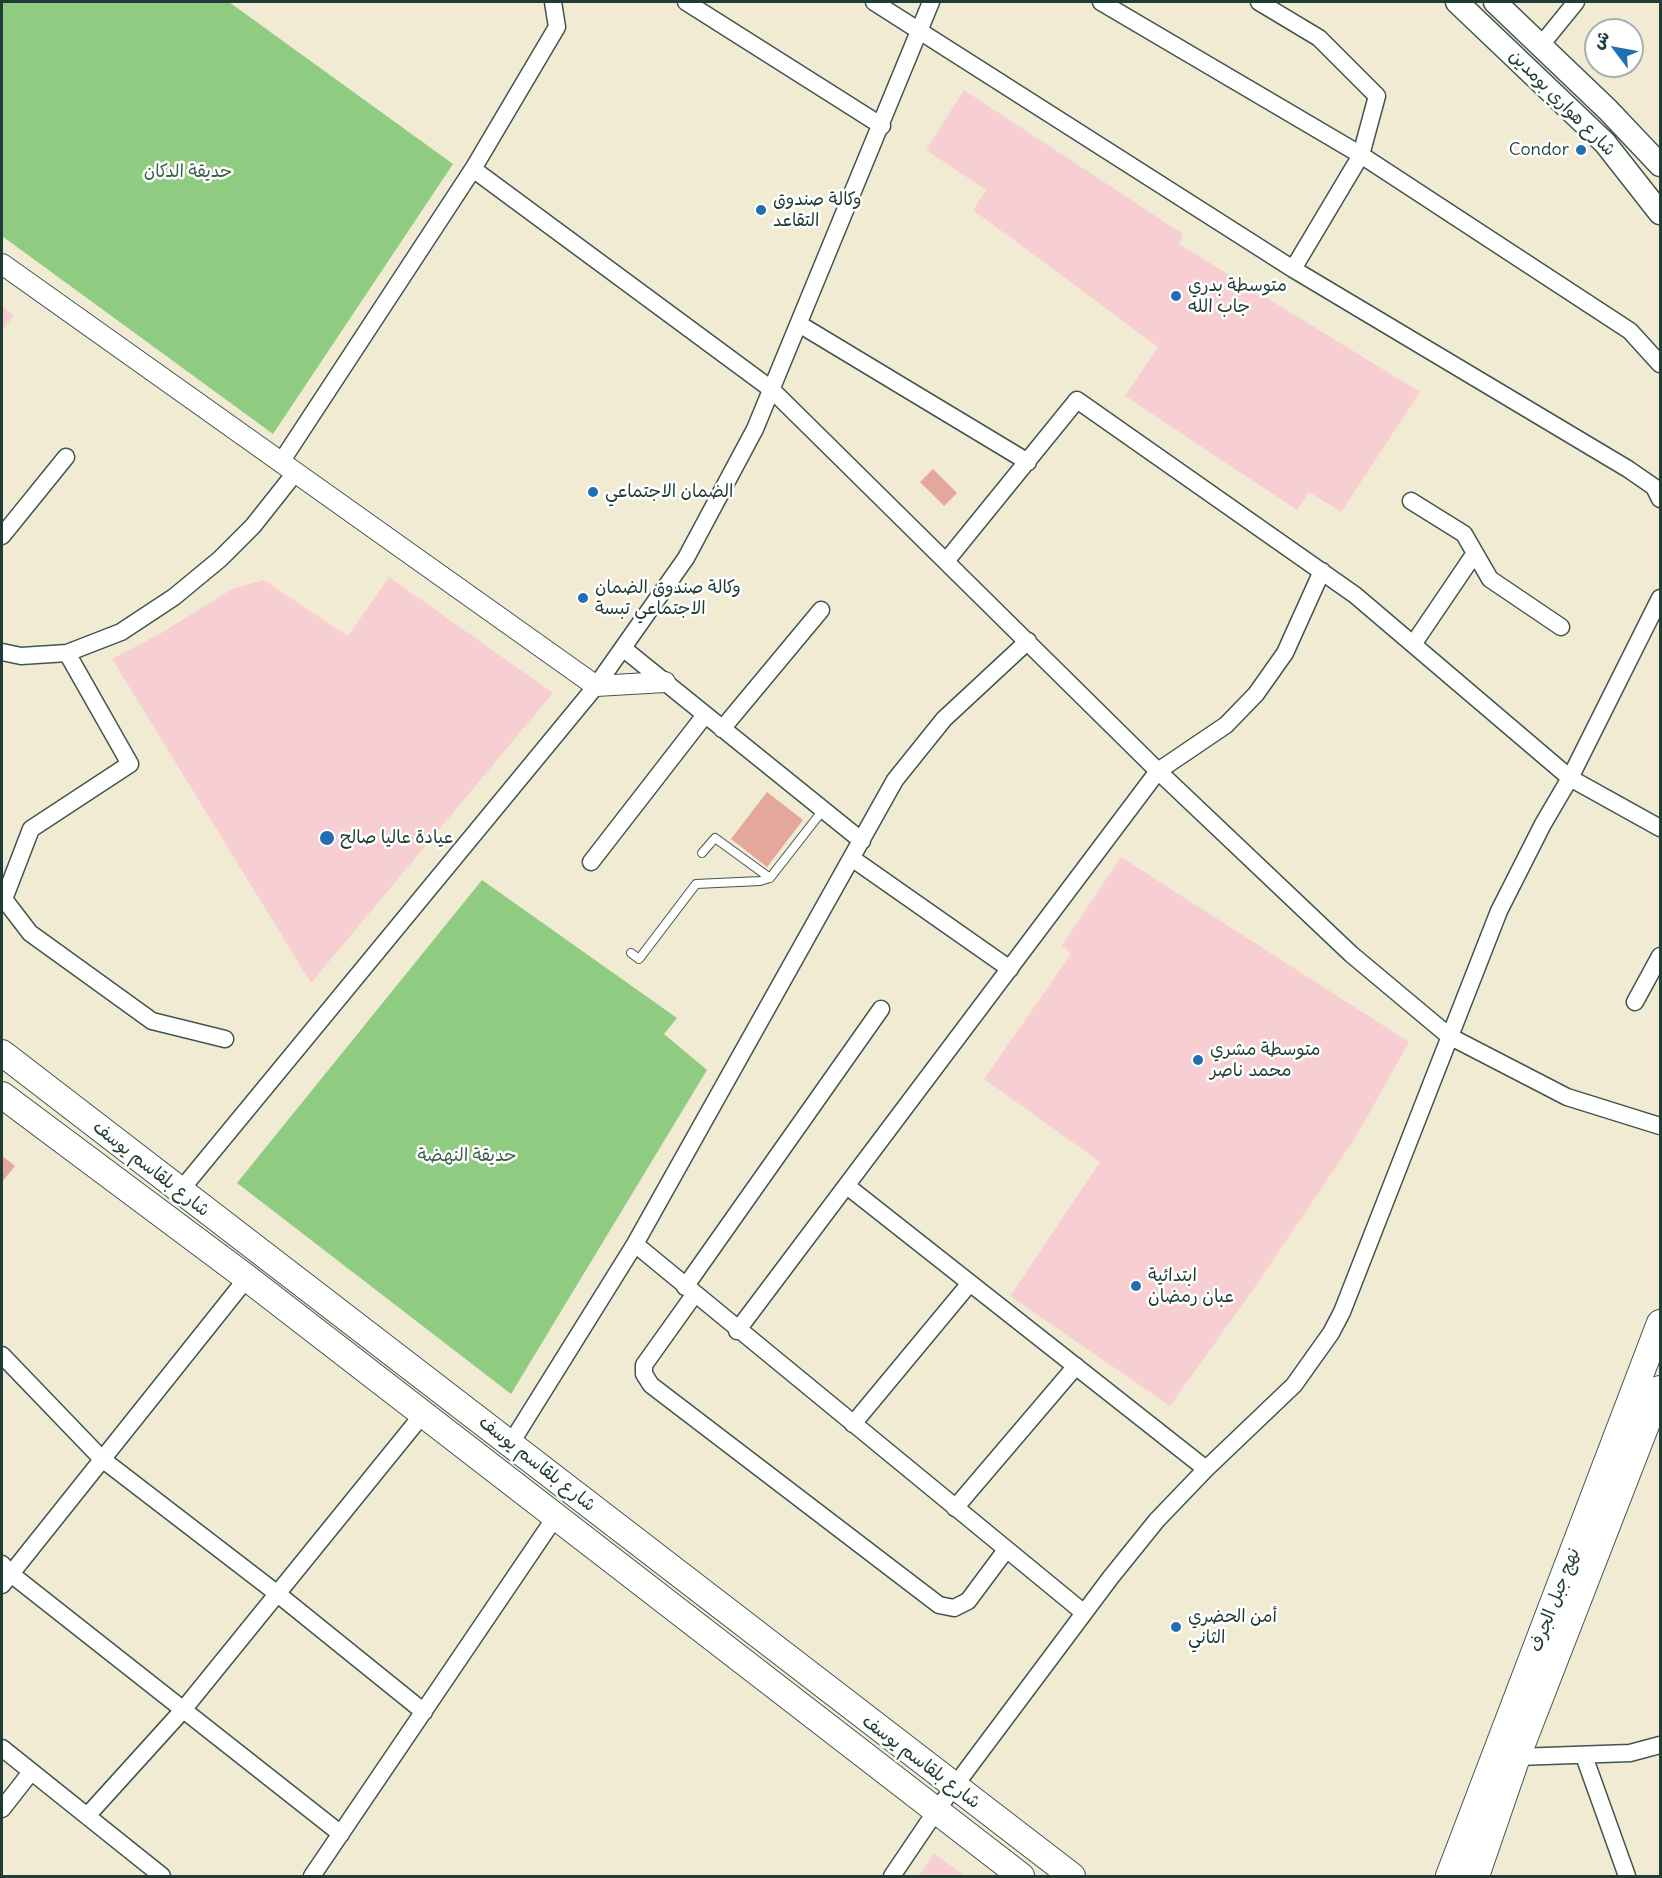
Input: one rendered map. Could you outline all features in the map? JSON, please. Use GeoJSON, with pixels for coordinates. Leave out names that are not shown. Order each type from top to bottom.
{"type":"FeatureCollection","features":[{"type":"Feature","properties":{"kind":"main road","name":"شارع هواري بومدين"},"geometry":{"type":"LineString","coordinates":[[1457,2],[1605,143],[1660,213]]}},
{"type":"Feature","properties":{"kind":"main road","name":"شارع هواري بومدين"},"geometry":{"type":"LineString","coordinates":[[1495,2],[1659,161]]}},
{"type":"Feature","properties":{"kind":"main road","name":"شارع بلقاسم يوسف"},"geometry":{"type":"LineString","coordinates":[[2,1053],[1072,1876]]}},
{"type":"Feature","properties":{"kind":"main road","name":"شارع بلقاسم يوسف"},"geometry":{"type":"LineString","coordinates":[[2,1095],[247,1278],[1021,1876]]}},
{"type":"Feature","properties":{"kind":"main road","name":"نهج جبل الجرف"},"geometry":{"type":"LineString","coordinates":[[1449,1876],[1660,1323]]}},
{"type":"Feature","properties":{"kind":"main road","name":"نهج جبل الجرف"},"geometry":{"type":"LineString","coordinates":[[1476,1876],[1517,1757],[1660,1389]]}},
{"type":"Feature","properties":{"kind":"street"},"geometry":{"type":"LineString","coordinates":[[2,652],[21,656],[67,653],[121,632],[174,597],[220,559],[253,526],[473,169],[556,27],[553,2]]}},
{"type":"Feature","properties":{"kind":"street"},"geometry":{"type":"LineString","coordinates":[[686,2],[882,126]]}},
{"type":"Feature","properties":{"kind":"street"},"geometry":{"type":"LineString","coordinates":[[874,2],[1293,269],[1658,487]]}},
{"type":"Feature","properties":{"kind":"street"},"geometry":{"type":"LineString","coordinates":[[180,1191],[596,686],[686,558],[755,429],[882,126],[931,2]]}},
{"type":"Feature","properties":{"kind":"street"},"geometry":{"type":"LineString","coordinates":[[1101,2],[1361,155],[1630,331],[1660,364]]}},
{"type":"Feature","properties":{"kind":"street"},"geometry":{"type":"LineString","coordinates":[[1259,2],[1319,38],[1377,96],[1361,155],[1293,269]]}},
{"type":"Feature","properties":{"kind":"street"},"geometry":{"type":"LineString","coordinates":[[1541,45],[1576,2]]}},
{"type":"Feature","properties":{"kind":"street"},"geometry":{"type":"LineString","coordinates":[[473,169],[771,389],[947,560],[1158,771],[1351,954],[1449,1036],[1567,1097],[1660,1126]]}},
{"type":"Feature","properties":{"kind":"street"},"geometry":{"type":"LineString","coordinates":[[2,264],[596,686],[665,682]]}},
{"type":"Feature","properties":{"kind":"street"},"geometry":{"type":"LineString","coordinates":[[799,324],[1028,462]]}},
{"type":"Feature","properties":{"kind":"street"},"geometry":{"type":"LineString","coordinates":[[947,560],[1077,400],[1322,571],[1414,643],[1570,777],[1660,828]]}},
{"type":"Feature","properties":{"kind":"street"},"geometry":{"type":"LineString","coordinates":[[2,536],[66,457]]}},
{"type":"Feature","properties":{"kind":"street"},"geometry":{"type":"LineString","coordinates":[[1411,501],[1464,534],[1490,579],[1561,627]]}},
{"type":"Feature","properties":{"kind":"street"},"geometry":{"type":"LineString","coordinates":[[1414,643],[1475,553]]}},
{"type":"Feature","properties":{"kind":"street"},"geometry":{"type":"LineString","coordinates":[[737,1330],[1158,771],[1226,725],[1256,694],[1285,653],[1322,571]]}},
{"type":"Feature","properties":{"kind":"street"},"geometry":{"type":"LineString","coordinates":[[892,1876],[936,1811],[1083,1612],[1158,1520],[1206,1468],[1294,1385],[1331,1333],[1342,1312],[1498,911],[1570,777],[1660,598]]}},
{"type":"Feature","properties":{"kind":"street"},"geometry":{"type":"LineString","coordinates":[[722,729],[821,610]]}},
{"type":"Feature","properties":{"kind":"street"},"geometry":{"type":"LineString","coordinates":[[510,1443],[635,1244],[853,859],[895,780],[944,719],[1028,641]]}},
{"type":"Feature","properties":{"kind":"street"},"geometry":{"type":"LineString","coordinates":[[624,649],[862,841]]}},
{"type":"Feature","properties":{"kind":"street"},"geometry":{"type":"LineString","coordinates":[[67,653],[130,764],[31,829],[4,899],[30,933],[152,1021],[225,1039]]}},
{"type":"Feature","properties":{"kind":"street"},"geometry":{"type":"LineString","coordinates":[[591,862],[705,715]]}},
{"type":"Feature","properties":{"kind":"street"},"geometry":{"type":"LineString","coordinates":[[853,859],[1010,969]]}},
{"type":"Feature","properties":{"kind":"street"},"geometry":{"type":"LineString","coordinates":[[1635,1002],[1660,956]]}},
{"type":"Feature","properties":{"kind":"street"},"geometry":{"type":"LineString","coordinates":[[881,1009],[690,1291],[644,1365],[644,1374],[651,1384],[939,1605],[954,1608],[968,1601],[1006,1550]]}},
{"type":"Feature","properties":{"kind":"street"},"geometry":{"type":"LineString","coordinates":[[847,1186],[1206,1468]]}},
{"type":"Feature","properties":{"kind":"street"},"geometry":{"type":"LineString","coordinates":[[635,1244],[1083,1612]]}},
{"type":"Feature","properties":{"kind":"street"},"geometry":{"type":"LineString","coordinates":[[247,1278],[102,1459],[5,1574],[341,1834]]}},
{"type":"Feature","properties":{"kind":"street"},"geometry":{"type":"LineString","coordinates":[[853,1424],[969,1283]]}},
{"type":"Feature","properties":{"kind":"street"},"geometry":{"type":"LineString","coordinates":[[2,1355],[102,1459],[279,1595],[424,1712]]}},
{"type":"Feature","properties":{"kind":"street"},"geometry":{"type":"LineString","coordinates":[[955,1508],[1076,1366]]}},
{"type":"Feature","properties":{"kind":"street"},"geometry":{"type":"LineString","coordinates":[[87,1816],[183,1710],[279,1595],[423,1414]]}},
{"type":"Feature","properties":{"kind":"street"},"geometry":{"type":"LineString","coordinates":[[312,1876],[556,1516]]}},
{"type":"Feature","properties":{"kind":"street"},"geometry":{"type":"LineString","coordinates":[[1517,1757],[1630,1753],[1660,1745]]}},
{"type":"Feature","properties":{"kind":"street"},"geometry":{"type":"LineString","coordinates":[[2,1748],[155,1874]]}},
{"type":"Feature","properties":{"kind":"street"},"geometry":{"type":"LineString","coordinates":[[1584,1756],[1627,1876]]}},
{"type":"Feature","properties":{"kind":"street"},"geometry":{"type":"LineString","coordinates":[[2,1809],[31,1772]]}},
{"type":"Feature","properties":{"kind":"lane"},"geometry":{"type":"LineString","coordinates":[[631,953],[639,959],[696,884],[759,882],[770,878],[823,810]]}},
{"type":"Feature","properties":{"kind":"lane"},"geometry":{"type":"LineString","coordinates":[[702,853],[715,838],[770,878]]}},
{"type":"Feature","properties":{"kind":"shaded area","name":"متوسطة بدري جاب الله"},"geometry":{"type":"Polygon","coordinates":[[[964,90],[1183,234],[1179,244],[1420,392],[1341,512],[1309,492],[1297,510],[1125,396],[1158,347],[973,210],[986,190],[926,150],[964,90]]]}},
{"type":"Feature","properties":{"kind":"shaded area"},"geometry":{"type":"Polygon","coordinates":[[[2,306],[14,315],[2,331],[2,306]]]}},
{"type":"Feature","properties":{"kind":"shaded area","name":"عيادة عاليا صالح"},"geometry":{"type":"Polygon","coordinates":[[[389,577],[553,693],[311,983],[112,659],[163,632],[232,589],[264,580],[348,636],[389,577]]]}},
{"type":"Feature","properties":{"kind":"shaded area","name":"متوسطة مشري محمد ناصر"},"geometry":{"type":"Polygon","coordinates":[[[1121,857],[1409,1042],[1357,1135],[1262,1277],[1170,1406],[1010,1296],[1100,1162],[984,1079],[1071,954],[1062,945],[1121,857]]]}},
{"type":"Feature","properties":{"kind":"shaded area"},"geometry":{"type":"Polygon","coordinates":[[[934,1853],[965,1876],[919,1876],[934,1853]]]}},
{"type":"Feature","properties":{"kind":"green space","name":"حديقة الدكان"},"geometry":{"type":"Polygon","coordinates":[[[2,2],[229,2],[453,164],[273,434],[2,236],[2,2]]]}},
{"type":"Feature","properties":{"kind":"green space","name":"حديقة النهضة"},"geometry":{"type":"Polygon","coordinates":[[[482,880],[677,1018],[664,1034],[707,1070],[511,1394],[237,1183],[482,880]]]}},
{"type":"Feature","properties":{"kind":"building"},"geometry":{"type":"Polygon","coordinates":[[[933,469],[957,493],[944,506],[920,482],[933,469]]]}},
{"type":"Feature","properties":{"kind":"building"},"geometry":{"type":"Polygon","coordinates":[[[767,792],[803,820],[767,867],[731,839],[767,792]]]}},
{"type":"Feature","properties":{"kind":"building"},"geometry":{"type":"Polygon","coordinates":[[[2,1156],[15,1166],[2,1182],[2,1156]]]}},
{"type":"Feature","properties":{"kind":"place","name":"Condor"},"geometry":{"type":"Point","coordinates":[1581,150]}},
{"type":"Feature","properties":{"kind":"place","name":"وكالة صندوق التقاعد"},"geometry":{"type":"Point","coordinates":[761,210]}},
{"type":"Feature","properties":{"kind":"place","name":"متوسطة بدري جاب الله"},"geometry":{"type":"Point","coordinates":[1176,296]}},
{"type":"Feature","properties":{"kind":"place","name":"الضمان الاجتماعي"},"geometry":{"type":"Point","coordinates":[593,492]}},
{"type":"Feature","properties":{"kind":"place","name":"وكالة صندوق الضمان الاجتماعي تبسة"},"geometry":{"type":"Point","coordinates":[583,598]}},
{"type":"Feature","properties":{"kind":"place","name":"عيادة عاليا صالح"},"geometry":{"type":"Point","coordinates":[327,838]}},
{"type":"Feature","properties":{"kind":"place","name":"متوسطة مشري محمد ناصر"},"geometry":{"type":"Point","coordinates":[1198,1060]}},
{"type":"Feature","properties":{"kind":"place","name":"ابتدائية عبان رمضان"},"geometry":{"type":"Point","coordinates":[1136,1286]}},
{"type":"Feature","properties":{"kind":"place","name":"أمن الحضري الثاني"},"geometry":{"type":"Point","coordinates":[1176,1627]}}]}
